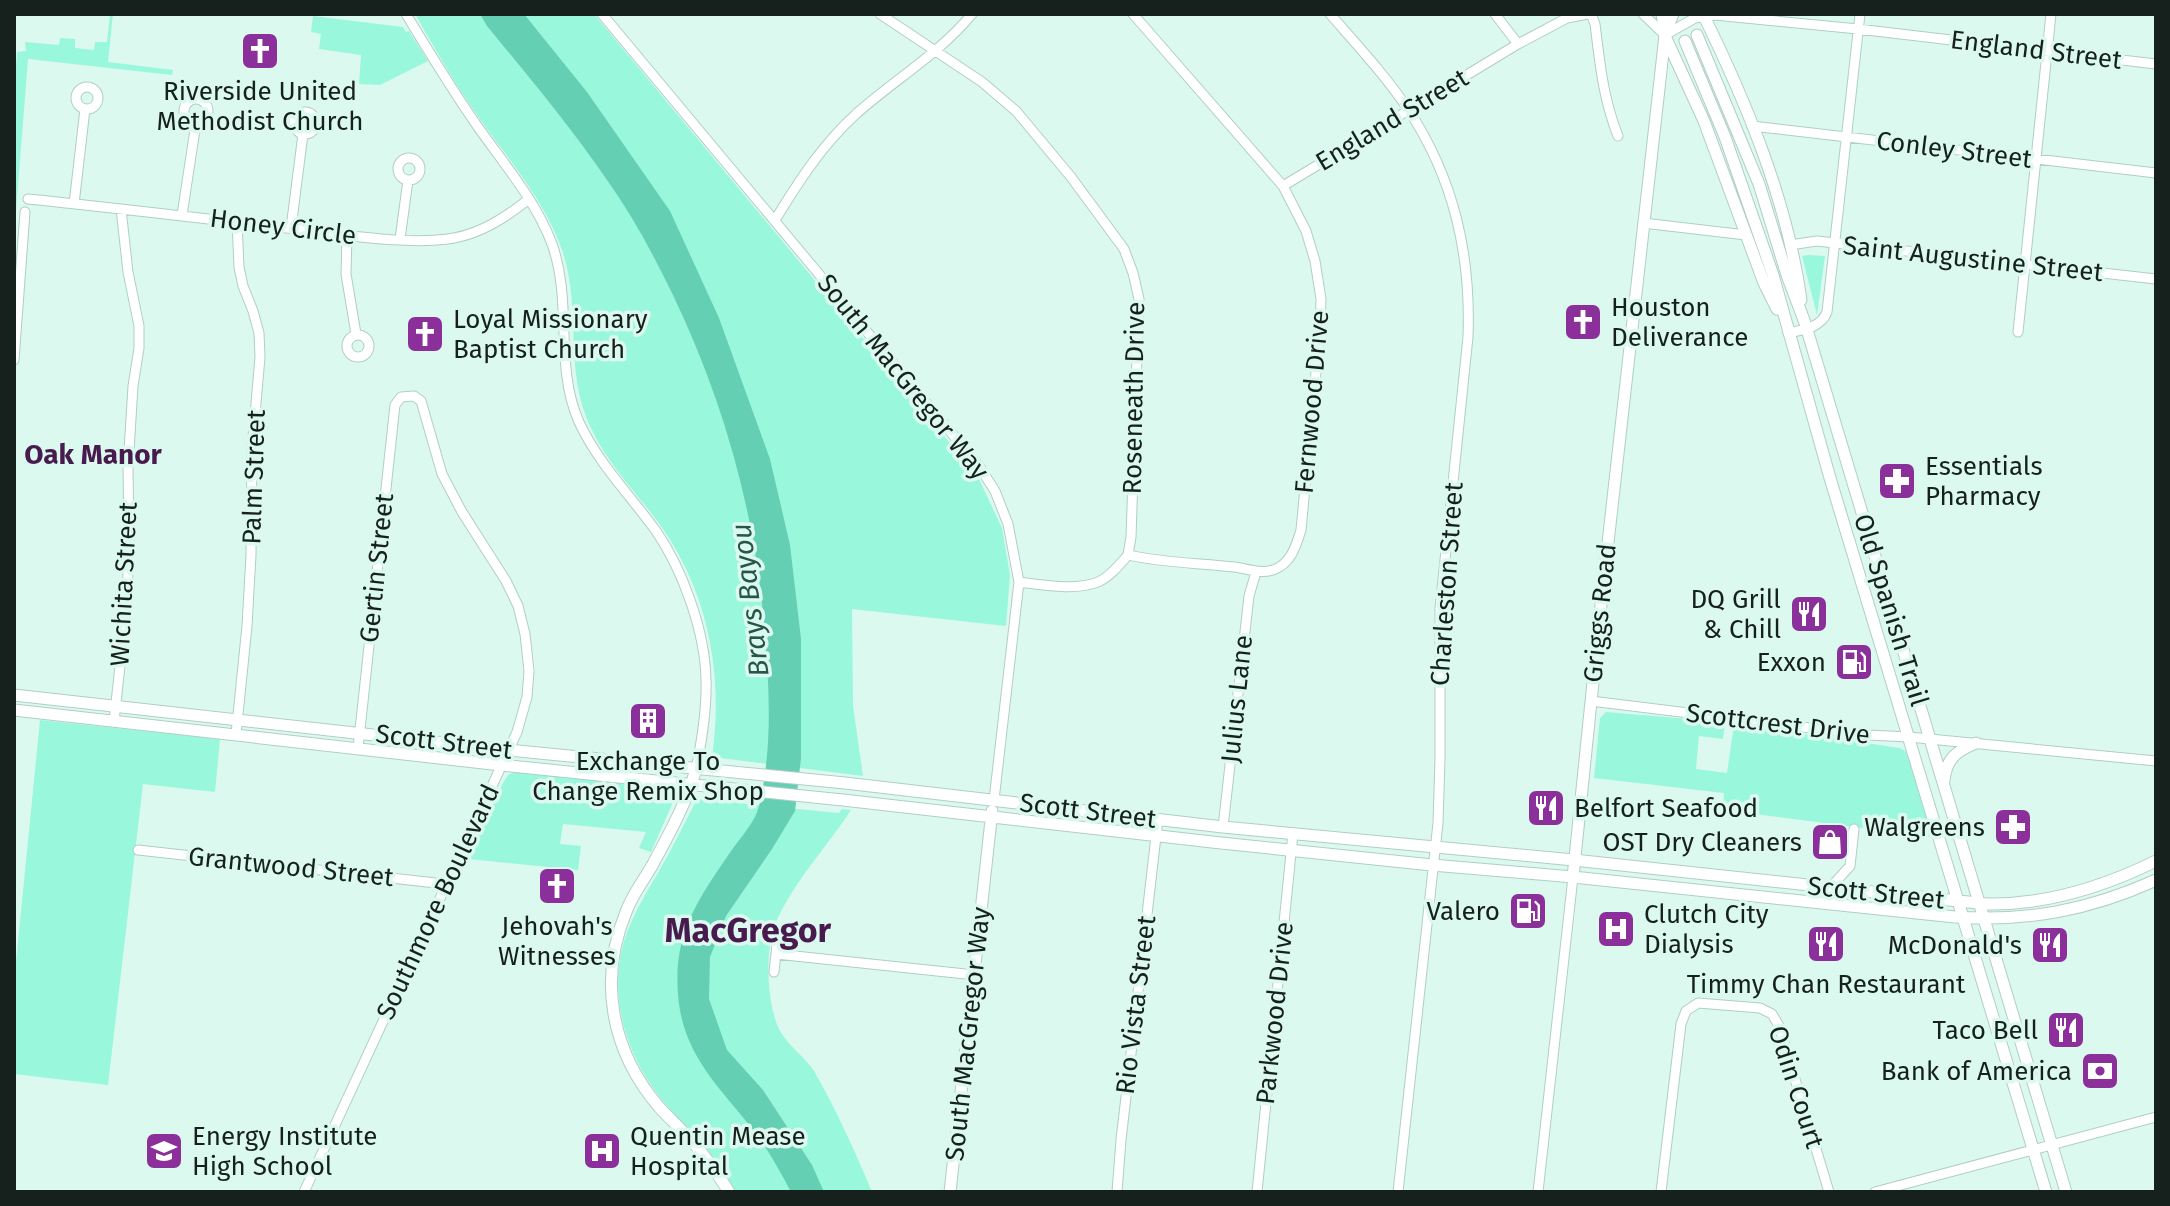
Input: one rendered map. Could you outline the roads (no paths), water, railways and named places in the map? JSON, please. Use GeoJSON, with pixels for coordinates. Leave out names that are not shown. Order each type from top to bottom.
{"type":"FeatureCollection","features":[{"type":"Feature","properties":{"kind":"main road"},"geometry":{"type":"LineString","coordinates":[[1654,14],[1704,121],[1764,283],[1787,331]]}},
{"type":"Feature","properties":{"kind":"main road","name":"Griggs Road"},"geometry":{"type":"LineString","coordinates":[[1662,14],[1665,35]]}},
{"type":"Feature","properties":{"kind":"main road","name":"Griggs Road"},"geometry":{"type":"LineString","coordinates":[[1573,877],[1643,223],[1665,35],[1673,14]]}},
{"type":"Feature","properties":{"kind":"main road"},"geometry":{"type":"LineString","coordinates":[[1703,15],[1752,126],[1778,196],[1798,274],[1805,326]]}},
{"type":"Feature","properties":{"kind":"main road","name":"Old Spanish Trail"},"geometry":{"type":"LineString","coordinates":[[1697,35],[1759,184],[1805,326],[2066,1192]]}},
{"type":"Feature","properties":{"kind":"main road","name":"Old Spanish Trail"},"geometry":{"type":"LineString","coordinates":[[1685,41],[1725,137],[1773,275],[1834,491],[2046,1192]]}},
{"type":"Feature","properties":{"kind":"main road"},"geometry":{"type":"LineString","coordinates":[[1834,491],[1853,485]]}},
{"type":"Feature","properties":{"kind":"main road"},"geometry":{"type":"LineString","coordinates":[[1873,619],[1893,614]]}},
{"type":"Feature","properties":{"kind":"main road","name":"Scott Street"},"geometry":{"type":"LineString","coordinates":[[14,695],[508,750],[845,783],[1223,827],[1574,860],[1959,902],[2004,904],[2052,899],[2089,889],[2156,861]]}},
{"type":"Feature","properties":{"kind":"main road","name":"Scott Street"},"geometry":{"type":"LineString","coordinates":[[14,710],[1156,836],[1963,917],[2031,917],[2060,912],[2151,882]]}},
{"type":"Feature","properties":{"kind":"main road"},"geometry":{"type":"LineString","coordinates":[[1943,785],[1949,760],[1963,748],[1976,743]]}},
{"type":"Feature","properties":{"kind":"main road"},"geometry":{"type":"LineString","coordinates":[[696,769],[654,863],[626,910],[611,973],[612,999],[615,1027],[629,1062],[658,1105],[691,1140],[729,1192]]}},
{"type":"Feature","properties":{"kind":"main road","name":"South MacGregor Way"},"geometry":{"type":"LineString","coordinates":[[950,1192],[994,800]]}},
{"type":"Feature","properties":{"kind":"main road"},"geometry":{"type":"LineString","coordinates":[[2136,871],[2151,882]]}},
{"type":"Feature","properties":{"kind":"main road"},"geometry":{"type":"LineString","coordinates":[[1829,904],[1830,888]]}},
{"type":"Feature","properties":{"kind":"main road"},"geometry":{"type":"LineString","coordinates":[[1996,1027],[2013,1020]]}},
{"type":"Feature","properties":{"kind":"street"},"geometry":{"type":"LineString","coordinates":[[406,14],[452,90],[542,221],[561,273],[566,370],[578,420],[605,466],[659,535],[690,602],[706,678],[696,769]]}},
{"type":"Feature","properties":{"kind":"street","name":"South MacGregor Way"},"geometry":{"type":"LineString","coordinates":[[602,14],[979,466],[995,491],[1008,524],[1019,582],[994,800]]}},
{"type":"Feature","properties":{"kind":"street","name":"Roseneath Drive"},"geometry":{"type":"LineString","coordinates":[[880,14],[982,82],[1016,111],[1107,224],[1127,256],[1139,299],[1128,555]]}},
{"type":"Feature","properties":{"kind":"street"},"geometry":{"type":"LineString","coordinates":[[775,220],[803,174],[834,136],[856,114],[958,31],[972,14]]}},
{"type":"Feature","properties":{"kind":"street","name":"Fernwood Drive"},"geometry":{"type":"LineString","coordinates":[[1133,14],[1283,186],[1306,231],[1315,261],[1321,299],[1320,330],[1301,530],[1295,550],[1286,562],[1273,570],[1256,572]]}},
{"type":"Feature","properties":{"kind":"street","name":"Charleston Street"},"geometry":{"type":"LineString","coordinates":[[1330,14],[1382,74],[1408,109],[1432,150],[1459,227],[1466,261],[1469,305],[1440,608],[1438,823],[1398,1192]]}},
{"type":"Feature","properties":{"kind":"street"},"geometry":{"type":"LineString","coordinates":[[1495,14],[1518,44]]}},
{"type":"Feature","properties":{"kind":"street"},"geometry":{"type":"LineString","coordinates":[[1589,14],[1595,24],[1602,89],[1618,136]]}},
{"type":"Feature","properties":{"kind":"street","name":"England Street"},"geometry":{"type":"LineString","coordinates":[[1283,186],[1518,44],[1567,18],[1589,14]]}},
{"type":"Feature","properties":{"kind":"street"},"geometry":{"type":"LineString","coordinates":[[1643,14],[1665,35]]}},
{"type":"Feature","properties":{"kind":"street"},"geometry":{"type":"LineString","coordinates":[[1787,331],[1820,323],[1825,318],[1860,14]]}},
{"type":"Feature","properties":{"kind":"street"},"geometry":{"type":"LineString","coordinates":[[2018,332],[2051,14]]}},
{"type":"Feature","properties":{"kind":"street","name":"England Street"},"geometry":{"type":"LineString","coordinates":[[1665,35],[1695,18],[1715,15],[2156,64]]}},
{"type":"Feature","properties":{"kind":"street"},"geometry":{"type":"LineString","coordinates":[[74,204],[85,109]]}},
{"type":"Feature","properties":{"kind":"street"},"geometry":{"type":"LineString","coordinates":[[182,215],[196,123]]}},
{"type":"Feature","properties":{"kind":"street","name":"Conley Street"},"geometry":{"type":"LineString","coordinates":[[1752,126],[2156,173]]}},
{"type":"Feature","properties":{"kind":"street"},"geometry":{"type":"LineString","coordinates":[[291,228],[303,134]]}},
{"type":"Feature","properties":{"kind":"street"},"geometry":{"type":"LineString","coordinates":[[400,239],[408,180]]}},
{"type":"Feature","properties":{"kind":"street","name":"Honey Circle"},"geometry":{"type":"LineString","coordinates":[[28,199],[347,235],[427,241],[457,238],[487,227],[529,199]]}},
{"type":"Feature","properties":{"kind":"street","name":"Wichita Street"},"geometry":{"type":"LineString","coordinates":[[114,721],[127,602],[128,467],[133,386],[139,348],[139,326],[128,272],[121,209]]}},
{"type":"Feature","properties":{"kind":"street"},"geometry":{"type":"LineString","coordinates":[[14,360],[25,212]]}},
{"type":"Feature","properties":{"kind":"street","name":"Palm Street"},"geometry":{"type":"LineString","coordinates":[[236,734],[247,626],[252,449],[260,357],[259,333],[239,267],[237,222]]}},
{"type":"Feature","properties":{"kind":"street"},"geometry":{"type":"LineString","coordinates":[[1643,223],[1746,235]]}},
{"type":"Feature","properties":{"kind":"street"},"geometry":{"type":"LineString","coordinates":[[347,235],[346,274],[356,334]]}},
{"type":"Feature","properties":{"kind":"street","name":"Saint Augustine Street"},"geometry":{"type":"LineString","coordinates":[[1790,245],[1817,241],[2156,279]]}},
{"type":"Feature","properties":{"kind":"street","name":"Gertin Street"},"geometry":{"type":"LineString","coordinates":[[358,748],[395,405],[401,397],[408,395]]}},
{"type":"Feature","properties":{"kind":"street","name":"Southmore Boulevard"},"geometry":{"type":"LineString","coordinates":[[304,1192],[517,732],[527,697],[529,671],[518,606],[442,474],[421,401],[408,395]]}},
{"type":"Feature","properties":{"kind":"street"},"geometry":{"type":"LineString","coordinates":[[1019,582],[1066,587],[1099,582],[1128,555],[1154,561],[1256,572]]}},
{"type":"Feature","properties":{"kind":"street","name":"Julius Lane"},"geometry":{"type":"LineString","coordinates":[[1223,827],[1249,596],[1256,572]]}},
{"type":"Feature","properties":{"kind":"street","name":"Scottcrest Drive"},"geometry":{"type":"LineString","coordinates":[[1591,701],[1868,735],[2156,761]]}},
{"type":"Feature","properties":{"kind":"street"},"geometry":{"type":"LineString","coordinates":[[2156,751],[2156,761]]}},
{"type":"Feature","properties":{"kind":"street","name":"Rio Vista Street"},"geometry":{"type":"LineString","coordinates":[[1117,1192],[1158,819]]}},
{"type":"Feature","properties":{"kind":"street"},"geometry":{"type":"LineString","coordinates":[[1830,888],[1850,866],[1854,829]]}},
{"type":"Feature","properties":{"kind":"street","name":"Parkwood Drive"},"geometry":{"type":"LineString","coordinates":[[1257,1192],[1293,833]]}},
{"type":"Feature","properties":{"kind":"street","name":"Grantwood Street"},"geometry":{"type":"LineString","coordinates":[[138,850],[445,884]]}},
{"type":"Feature","properties":{"kind":"street","name":"Griggs Road"},"geometry":{"type":"LineString","coordinates":[[1538,1192],[1573,877]]}},
{"type":"Feature","properties":{"kind":"street"},"geometry":{"type":"LineString","coordinates":[[774,972],[778,935]]}},
{"type":"Feature","properties":{"kind":"street"},"geometry":{"type":"LineString","coordinates":[[776,954],[975,975]]}},
{"type":"Feature","properties":{"kind":"street","name":"Odin Court"},"geometry":{"type":"LineString","coordinates":[[1661,1192],[1681,1024],[1686,1011],[1698,1003],[1760,1008],[1772,1014],[1779,1026],[1829,1192]]}},
{"type":"Feature","properties":{"kind":"street"},"geometry":{"type":"LineString","coordinates":[[1875,1192],[2156,1117]]}},
{"type":"Feature","properties":{"kind":"place","name":"Riverside United Methodist Church"},"geometry":{"type":"Point","coordinates":[260,51]}},
{"type":"Feature","properties":{"kind":"place","name":"Houston Deliverance"},"geometry":{"type":"Point","coordinates":[1583,322]}},
{"type":"Feature","properties":{"kind":"place","name":"Loyal Missionary Baptist Church"},"geometry":{"type":"Point","coordinates":[425,334]}},
{"type":"Feature","properties":{"kind":"place","name":"Essentials Pharmacy"},"geometry":{"type":"Point","coordinates":[1897,481]}},
{"type":"Feature","properties":{"kind":"place","name":"DQ Grill & Chill"},"geometry":{"type":"Point","coordinates":[1809,614]}},
{"type":"Feature","properties":{"kind":"place","name":"Exxon"},"geometry":{"type":"Point","coordinates":[1854,662]}},
{"type":"Feature","properties":{"kind":"place","name":"Exchange To Change Remix Shop"},"geometry":{"type":"Point","coordinates":[648,721]}},
{"type":"Feature","properties":{"kind":"place","name":"Belfort Seafood"},"geometry":{"type":"Point","coordinates":[1546,808]}},
{"type":"Feature","properties":{"kind":"place","name":"Walgreens"},"geometry":{"type":"Point","coordinates":[2013,827]}},
{"type":"Feature","properties":{"kind":"place","name":"OST Dry Cleaners"},"geometry":{"type":"Point","coordinates":[1830,842]}},
{"type":"Feature","properties":{"kind":"place","name":"Jehovah's Witnesses"},"geometry":{"type":"Point","coordinates":[557,886]}},
{"type":"Feature","properties":{"kind":"place","name":"Valero"},"geometry":{"type":"Point","coordinates":[1528,911]}},
{"type":"Feature","properties":{"kind":"place","name":"Clutch City Dialysis"},"geometry":{"type":"Point","coordinates":[1616,929]}},
{"type":"Feature","properties":{"kind":"place","name":"Timmy Chan Restaurant"},"geometry":{"type":"Point","coordinates":[1826,944]}},
{"type":"Feature","properties":{"kind":"place","name":"McDonald's"},"geometry":{"type":"Point","coordinates":[2050,945]}},
{"type":"Feature","properties":{"kind":"place","name":"Taco Bell"},"geometry":{"type":"Point","coordinates":[2066,1030]}},
{"type":"Feature","properties":{"kind":"place","name":"Bank of America"},"geometry":{"type":"Point","coordinates":[2100,1071]}},
{"type":"Feature","properties":{"kind":"place","name":"Energy Institute High School"},"geometry":{"type":"Point","coordinates":[164,1151]}},
{"type":"Feature","properties":{"kind":"place","name":"Quentin Mease Hospital"},"geometry":{"type":"Point","coordinates":[602,1151]}},
{"type":"Feature","properties":{"kind":"district","name":"Oak Manor"},"geometry":{"type":"Point","coordinates":[93,454]}},
{"type":"Feature","properties":{"kind":"district","name":"MacGregor"},"geometry":{"type":"Point","coordinates":[748,930]}},
{"type":"Feature","properties":{"kind":"water label","name":"Brays Bayou"},"geometry":{"type":"Point","coordinates":[750,600]}}]}
